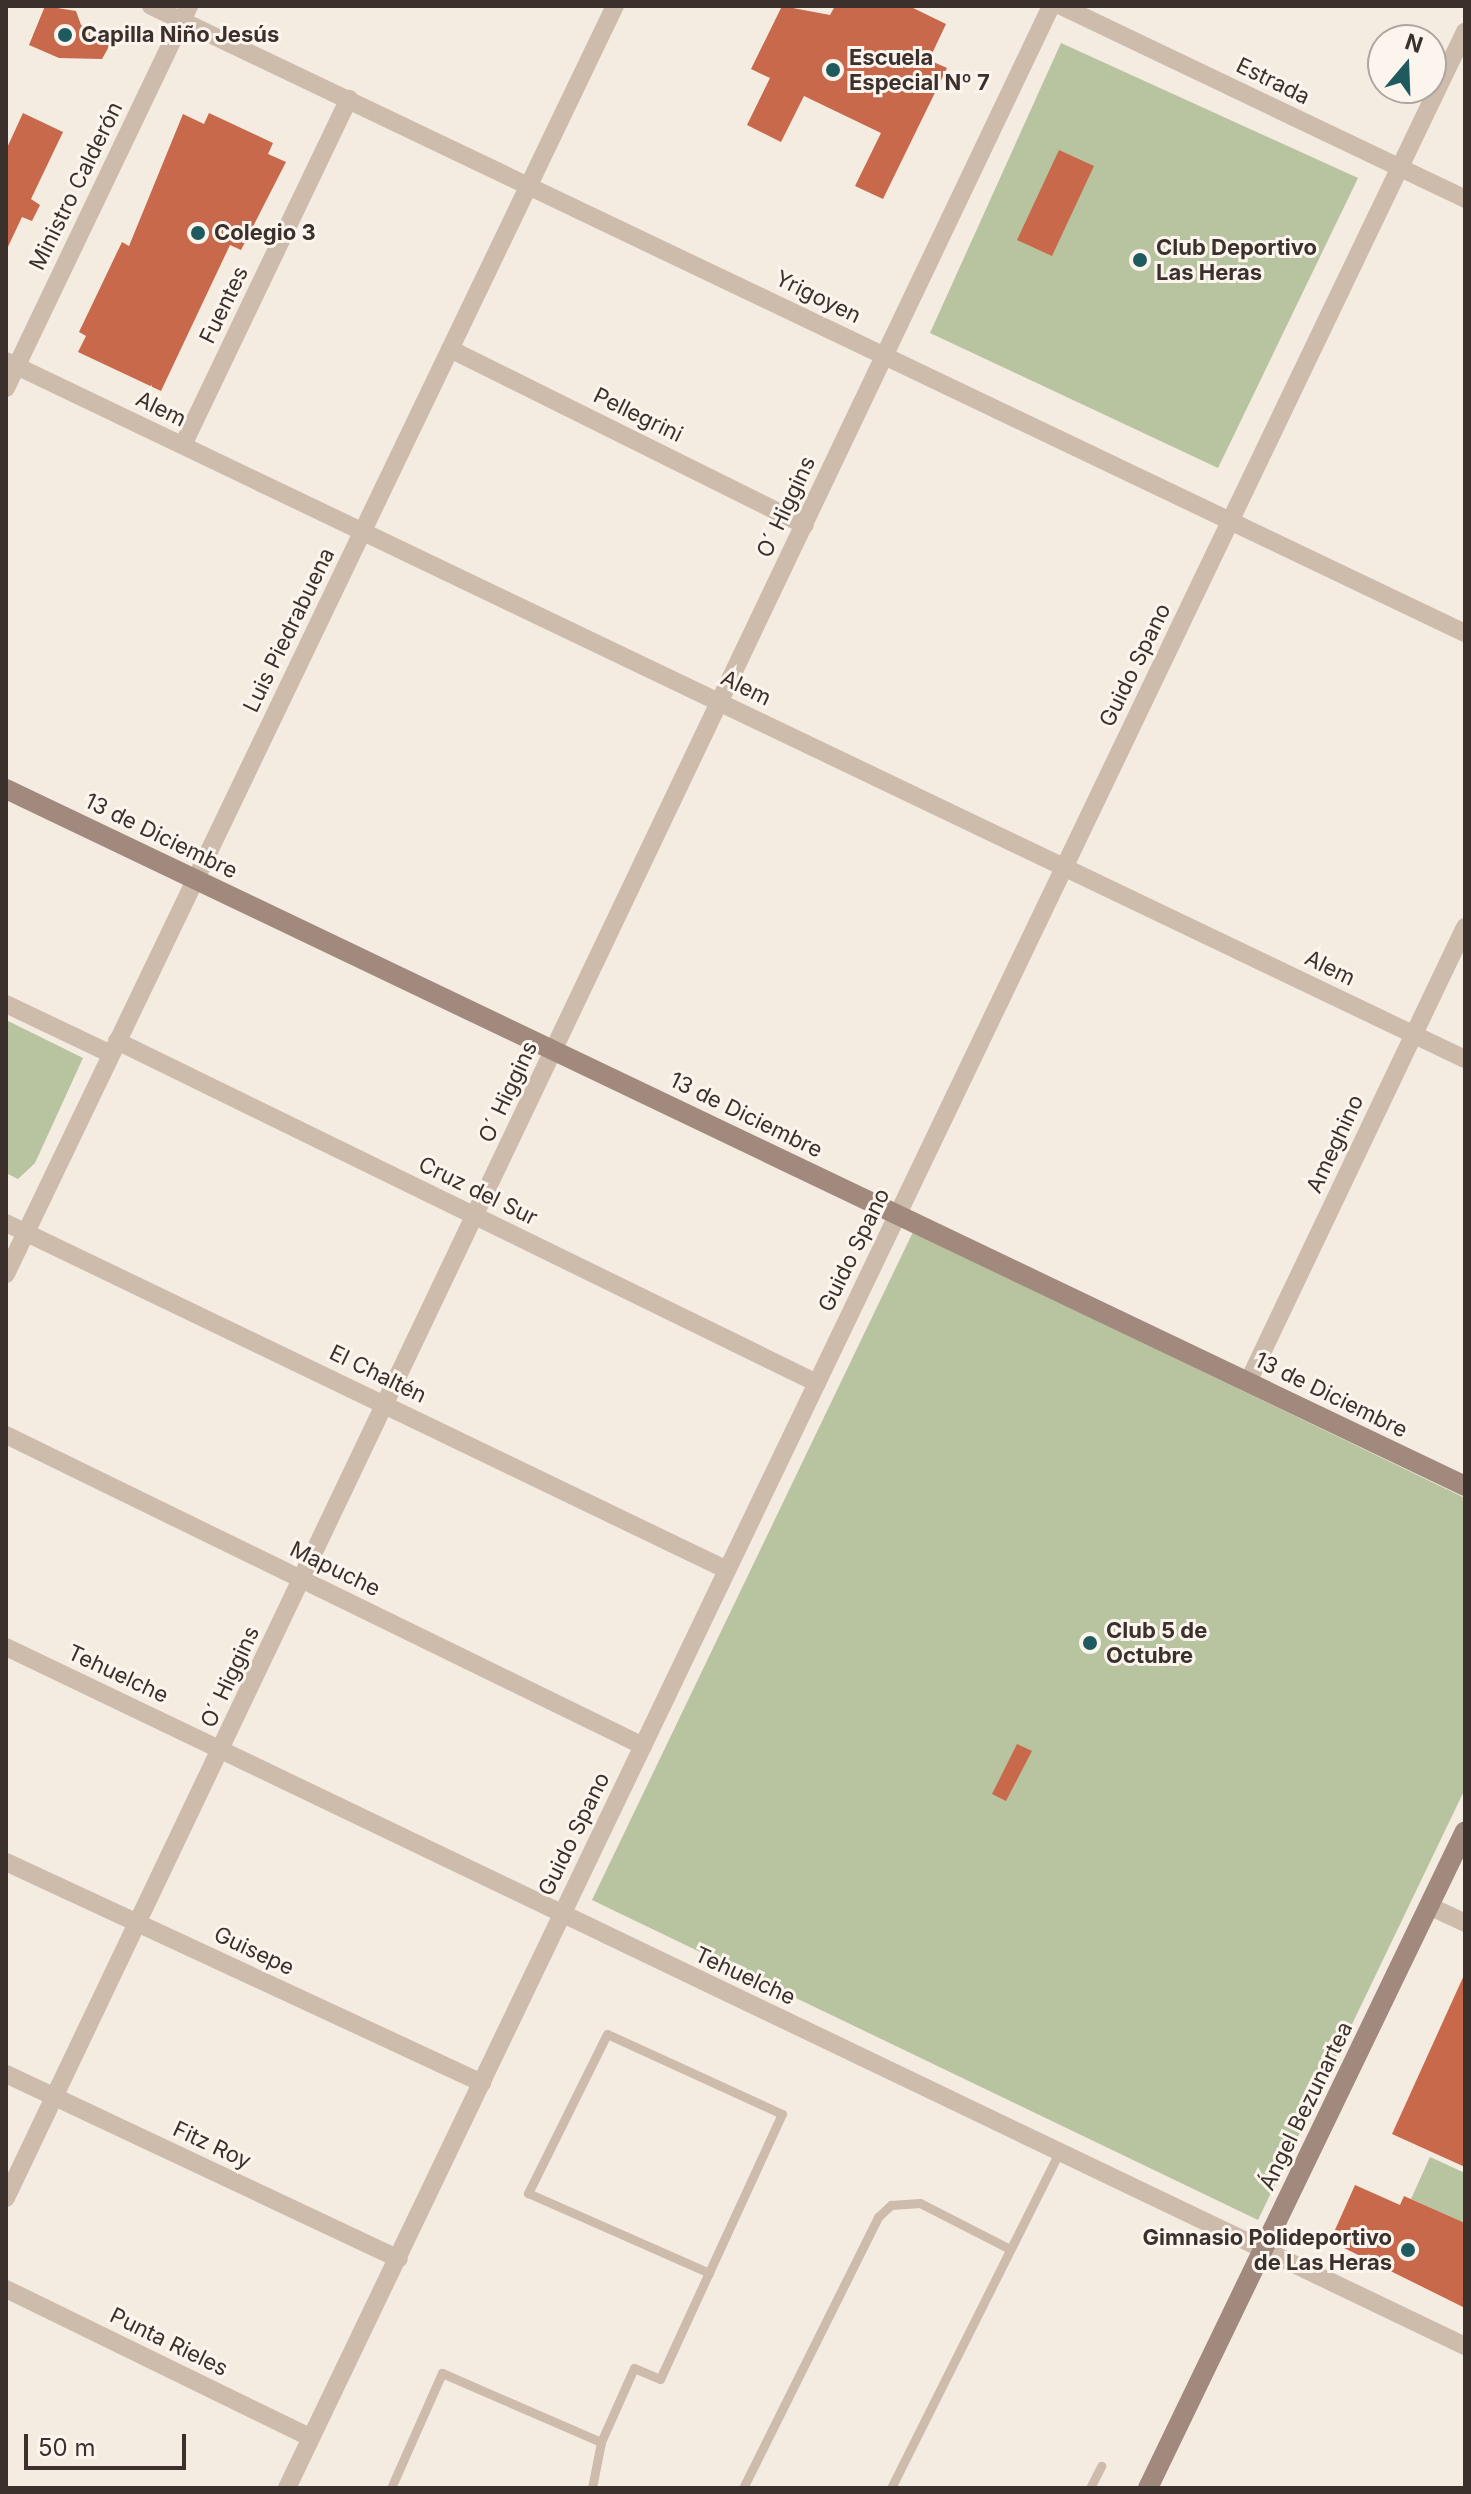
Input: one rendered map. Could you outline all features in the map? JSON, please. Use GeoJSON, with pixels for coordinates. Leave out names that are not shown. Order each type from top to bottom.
{"type":"FeatureCollection","features":[{"type":"Feature","properties":{"kind":"street","name":"Yrigoyen"},"geometry":{"type":"LineString","coordinates":[[151,6],[186,14],[349,99],[1465,633]]}},
{"type":"Feature","properties":{"kind":"street","name":"O´ Higgins"},"geometry":{"type":"LineString","coordinates":[[6,2198],[1051,6]]}},
{"type":"Feature","properties":{"kind":"street","name":"Estrada"},"geometry":{"type":"LineString","coordinates":[[1061,6],[1465,199]]}},
{"type":"Feature","properties":{"kind":"street","name":"Luis Piedrabuena"},"geometry":{"type":"LineString","coordinates":[[6,1274],[612,7]]}},
{"type":"Feature","properties":{"kind":"street","name":"Ministro Calderón"},"geometry":{"type":"LineString","coordinates":[[6,388],[11,363],[186,14]]}},
{"type":"Feature","properties":{"kind":"street","name":"Guido Spano"},"geometry":{"type":"LineString","coordinates":[[287,2488],[1465,32]]}},
{"type":"Feature","properties":{"kind":"street","name":"Fuentes"},"geometry":{"type":"LineString","coordinates":[[183,445],[349,99]]}},
{"type":"Feature","properties":{"kind":"street","name":"Pellegrini"},"geometry":{"type":"LineString","coordinates":[[450,349],[805,525]]}},
{"type":"Feature","properties":{"kind":"street","name":"Alem"},"geometry":{"type":"LineString","coordinates":[[11,363],[1465,1059]]}},
{"type":"Feature","properties":{"kind":"street","name":"13 de Diciembre"},"geometry":{"type":"LineString","coordinates":[[6,789],[1465,1486]]}},
{"type":"Feature","properties":{"kind":"street","name":"Ameghino"},"geometry":{"type":"LineString","coordinates":[[1248,1382],[1465,927]]}},
{"type":"Feature","properties":{"kind":"street","name":"Cruz del Sur"},"geometry":{"type":"LineString","coordinates":[[6,1004],[114,1048],[475,1216],[817,1383]]}},
{"type":"Feature","properties":{"kind":"street","name":"El Chaltén"},"geometry":{"type":"LineString","coordinates":[[6,1223],[727,1570]]}},
{"type":"Feature","properties":{"kind":"street","name":"Mapuche"},"geometry":{"type":"LineString","coordinates":[[6,1435],[643,1746]]}},
{"type":"Feature","properties":{"kind":"street","name":"Tehuelche"},"geometry":{"type":"LineString","coordinates":[[6,1647],[1465,2346]]}},
{"type":"Feature","properties":{"kind":"street","name":"Ángel Bezunartea"},"geometry":{"type":"LineString","coordinates":[[1148,2488],[1465,1831]]}},
{"type":"Feature","properties":{"kind":"street","name":"Guisepe"},"geometry":{"type":"LineString","coordinates":[[6,1862],[482,2083]]}},
{"type":"Feature","properties":{"kind":"street"},"geometry":{"type":"LineString","coordinates":[[1429,1906],[1465,1923]]}},
{"type":"Feature","properties":{"kind":"street","name":"Fitz Roy"},"geometry":{"type":"LineString","coordinates":[[6,2074],[399,2259]]}},
{"type":"Feature","properties":{"kind":"street","name":"Punta Rieles"},"geometry":{"type":"LineString","coordinates":[[6,2289],[311,2438]]}},
{"type":"Feature","properties":{"kind":"lane"},"geometry":{"type":"LineString","coordinates":[[592,2488],[601,2442],[634,2368],[660,2379],[709,2273],[782,2114],[607,2034],[528,2193],[709,2273]]}},
{"type":"Feature","properties":{"kind":"lane"},"geometry":{"type":"LineString","coordinates":[[891,2488],[1059,2153]]}},
{"type":"Feature","properties":{"kind":"lane"},"geometry":{"type":"LineString","coordinates":[[743,2488],[878,2217],[891,2205],[920,2203],[1010,2249]]}},
{"type":"Feature","properties":{"kind":"lane"},"geometry":{"type":"LineString","coordinates":[[391,2488],[442,2373],[601,2442]]}},
{"type":"Feature","properties":{"kind":"lane"},"geometry":{"type":"LineString","coordinates":[[1090,2488],[1101,2466]]}},
{"type":"Feature","properties":{"kind":"green space","name":"Club Deportivo Las Heras"},"geometry":{"type":"Polygon","coordinates":[[[1061,43],[1358,178],[1218,468],[930,333],[1061,43]]]}},
{"type":"Feature","properties":{"kind":"green space"},"geometry":{"type":"Polygon","coordinates":[[[6,1020],[83,1058],[35,1163],[18,1179],[6,1173],[6,1020]]]}},
{"type":"Feature","properties":{"kind":"green space","name":"Club 5 de Octubre"},"geometry":{"type":"Polygon","coordinates":[[[913,1232],[1465,1498],[1465,1789],[1258,2220],[592,1900],[913,1232]]]}},
{"type":"Feature","properties":{"kind":"green space"},"geometry":{"type":"Polygon","coordinates":[[[1430,2157],[1465,2173],[1465,2223],[1411,2199],[1430,2157]]]}},
{"type":"Feature","properties":{"kind":"building","name":"Capilla Niño Jesús"},"geometry":{"type":"Polygon","coordinates":[[[45,6],[76,11],[81,25],[111,43],[102,59],[59,58],[29,45],[45,6]]]}},
{"type":"Feature","properties":{"kind":"building"},"geometry":{"type":"Polygon","coordinates":[[[782,6],[830,15],[835,6],[909,6],[946,24],[929,60],[947,68],[883,199],[855,186],[881,133],[804,96],[781,142],[747,125],[770,78],[751,69],[782,6]]]}},
{"type":"Feature","properties":{"kind":"building"},"geometry":{"type":"Polygon","coordinates":[[[23,113],[63,132],[31,199],[40,205],[32,221],[22,217],[6,251],[6,150],[23,113]]]}},
{"type":"Feature","properties":{"kind":"building"},"geometry":{"type":"Polygon","coordinates":[[[209,113],[273,143],[268,154],[286,162],[241,250],[230,245],[161,391],[78,352],[86,336],[79,332],[122,242],[129,246],[183,114],[204,124],[209,113]]]}},
{"type":"Feature","properties":{"kind":"building"},"geometry":{"type":"Polygon","coordinates":[[[1059,150],[1094,166],[1052,256],[1017,240],[1059,150]]]}},
{"type":"Feature","properties":{"kind":"building"},"geometry":{"type":"Polygon","coordinates":[[[1017,1744],[1032,1751],[1006,1801],[992,1794],[1017,1744]]]}},
{"type":"Feature","properties":{"kind":"building"},"geometry":{"type":"Polygon","coordinates":[[[1465,1973],[1465,2167],[1392,2134],[1465,1973]]]}},
{"type":"Feature","properties":{"kind":"building","name":"Gimnasio Polideportivo de Las Heras"},"geometry":{"type":"Polygon","coordinates":[[[1355,2185],[1400,2205],[1404,2196],[1465,2223],[1465,2308],[1330,2241],[1355,2185]]]}},
{"type":"Feature","properties":{"kind":"place","name":"Capilla Niño Jesús"},"geometry":{"type":"Point","coordinates":[65,35]}},
{"type":"Feature","properties":{"kind":"place","name":"Escuela Especial Nº 7"},"geometry":{"type":"Point","coordinates":[833,70]}},
{"type":"Feature","properties":{"kind":"place","name":"Colegio 3"},"geometry":{"type":"Point","coordinates":[198,233]}},
{"type":"Feature","properties":{"kind":"place","name":"Club Deportivo Las Heras"},"geometry":{"type":"Point","coordinates":[1140,260]}},
{"type":"Feature","properties":{"kind":"place","name":"Club 5 de Octubre"},"geometry":{"type":"Point","coordinates":[1090,1643]}},
{"type":"Feature","properties":{"kind":"place","name":"Gimnasio Polideportivo de Las Heras"},"geometry":{"type":"Point","coordinates":[1408,2250]}}]}
